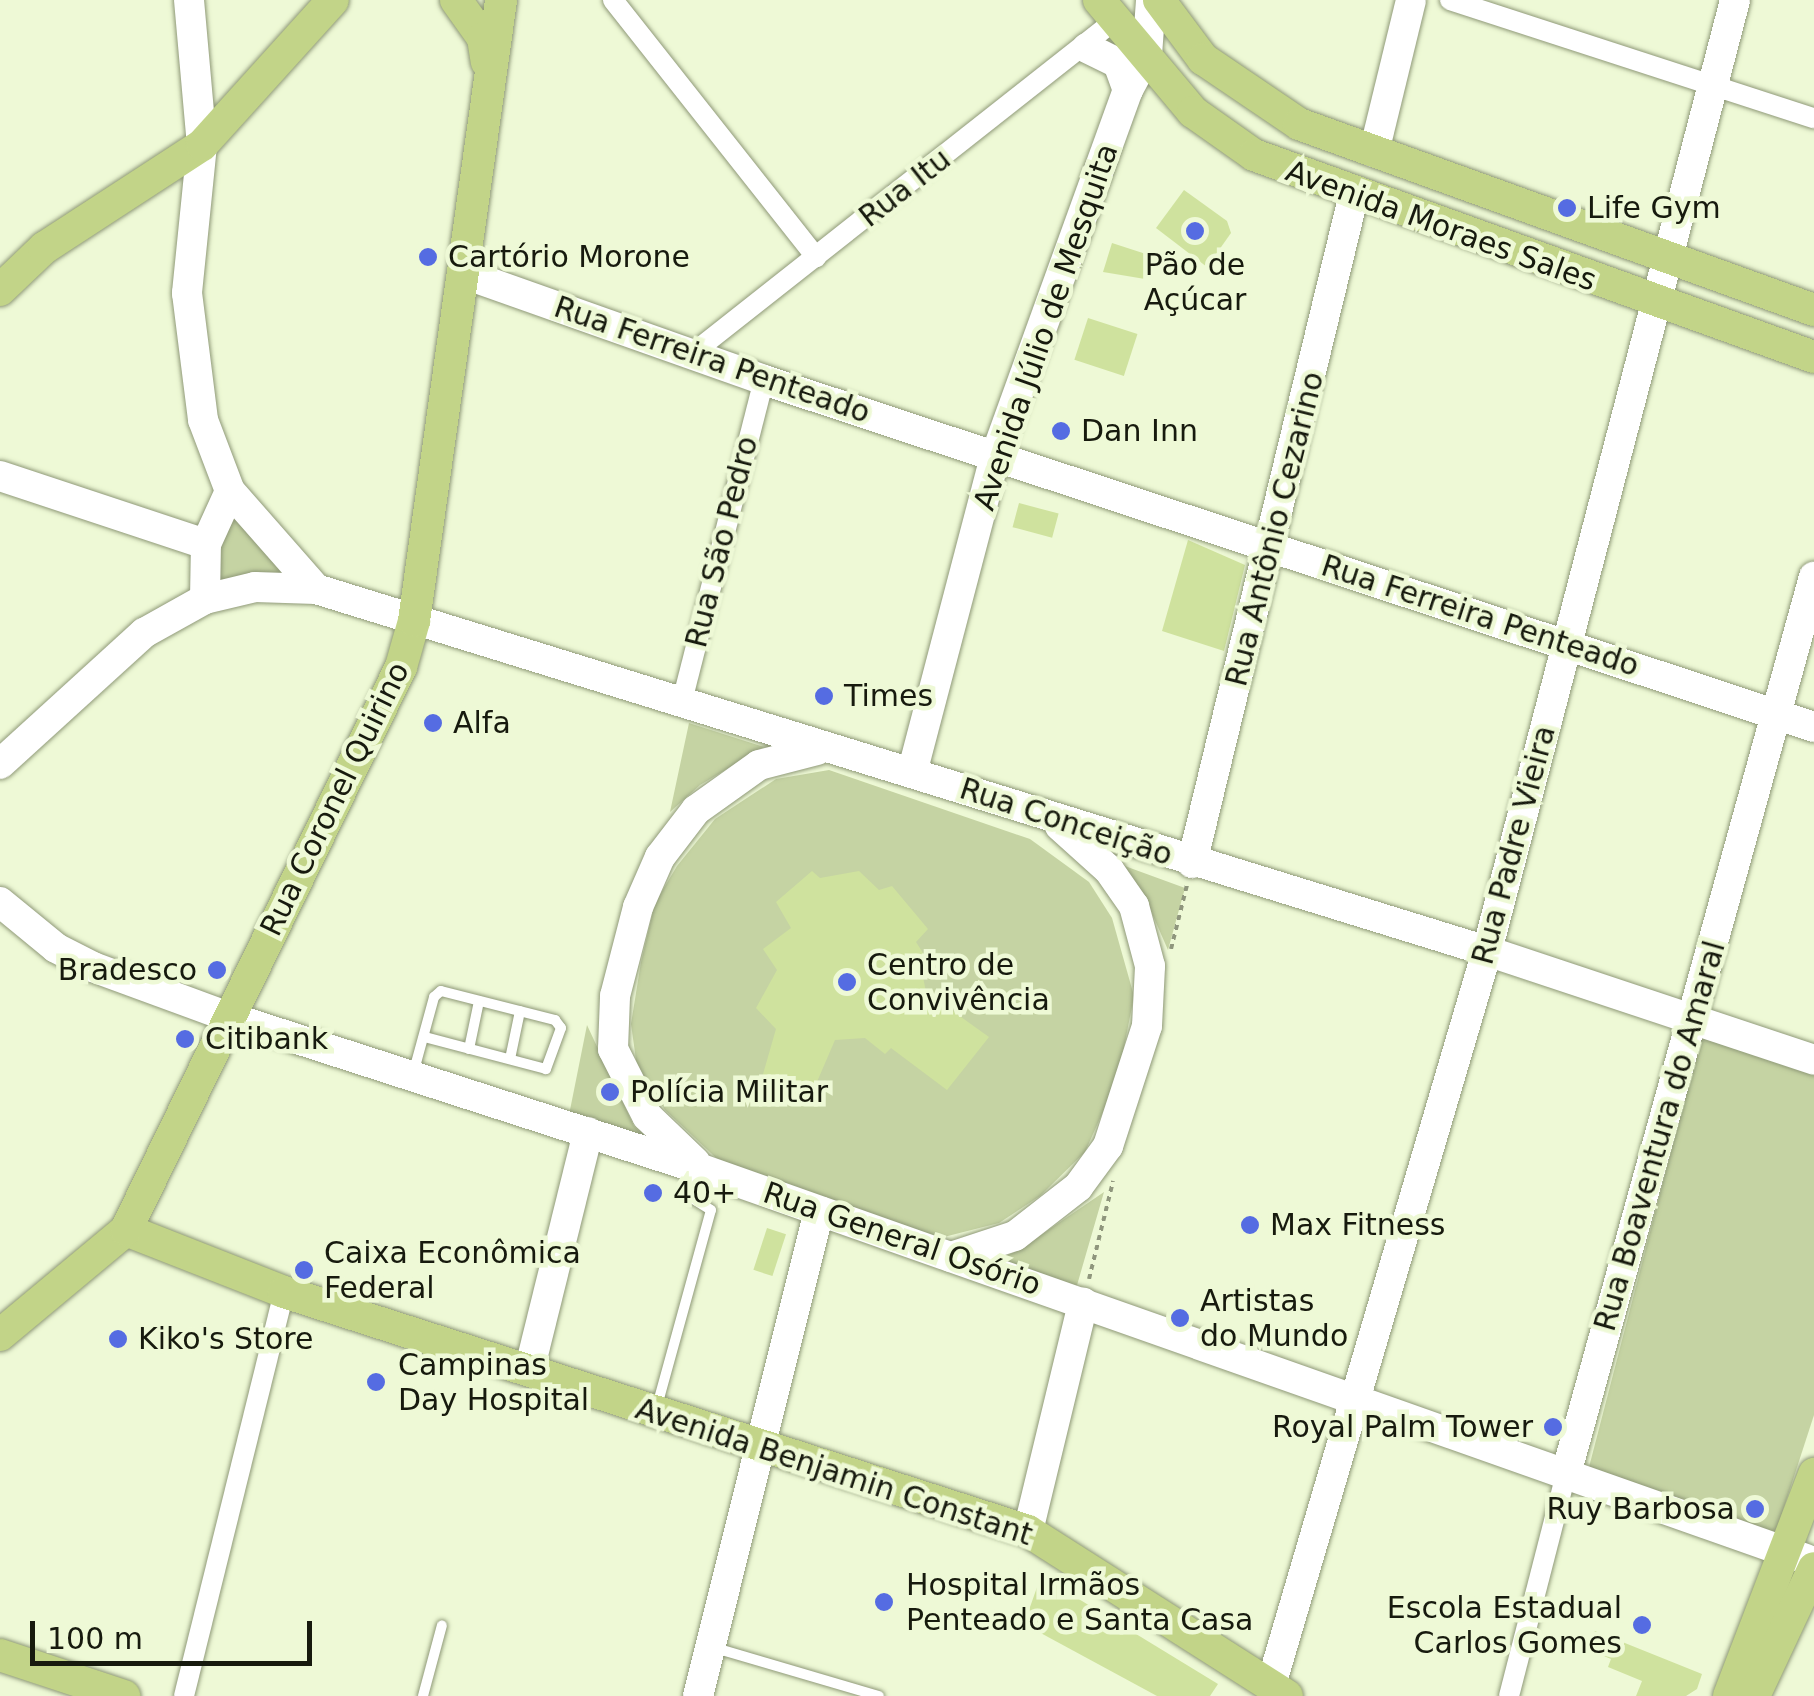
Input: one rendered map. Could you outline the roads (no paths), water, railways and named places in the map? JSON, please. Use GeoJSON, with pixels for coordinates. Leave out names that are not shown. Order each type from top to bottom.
{"type":"FeatureCollection","features":[{"type":"Feature","properties":{"kind":"main road"},"geometry":{"type":"LineString","coordinates":[[189,0],[202,145],[187,293],[194,376],[230,491],[316,589]]}},
{"type":"Feature","properties":{"kind":"main road"},"geometry":{"type":"LineString","coordinates":[[0,290],[44,248],[202,145],[334,0]]}},
{"type":"Feature","properties":{"kind":"main road"},"geometry":{"type":"LineString","coordinates":[[456,0],[482,38],[488,71]]}},
{"type":"Feature","properties":{"kind":"main road","name":"Rua Coronel Quirino"},"geometry":{"type":"LineString","coordinates":[[0,1335],[126,1230],[385,709],[414,621],[465,274],[488,71],[501,0]]}},
{"type":"Feature","properties":{"kind":"main road","name":"Avenida Júlio de Mesquita"},"geometry":{"type":"LineString","coordinates":[[912,772],[996,458],[1128,90],[1147,54],[1151,0]]}},
{"type":"Feature","properties":{"kind":"main road","name":"Avenida Moraes Sales"},"geometry":{"type":"LineString","coordinates":[[1159,0],[1204,59],[1253,97],[1299,124],[1814,310]]}},
{"type":"Feature","properties":{"kind":"main road"},"geometry":{"type":"LineString","coordinates":[[1374,152],[1411,0]]}},
{"type":"Feature","properties":{"kind":"main road","name":"Rua Padre Vieira"},"geometry":{"type":"LineString","coordinates":[[1275,1692],[1353,1396],[1486,951],[1736,0]]}},
{"type":"Feature","properties":{"kind":"main road","name":"Avenida Moraes Sales"},"geometry":{"type":"LineString","coordinates":[[1107,10],[1193,112],[1222,136],[1282,169],[1814,357]]}},
{"type":"Feature","properties":{"kind":"main road"},"geometry":{"type":"LineString","coordinates":[[1088,48],[1118,63],[1128,90]]}},
{"type":"Feature","properties":{"kind":"main road","name":"Rua Antônio Cezarino"},"geometry":{"type":"LineString","coordinates":[[1192,863],[1272,548],[1354,194]]}},
{"type":"Feature","properties":{"kind":"main road","name":"Rua Ferreira Penteado"},"geometry":{"type":"LineString","coordinates":[[465,274],[996,458],[1814,727]]}},
{"type":"Feature","properties":{"kind":"main road"},"geometry":{"type":"LineString","coordinates":[[0,476],[206,544]]}},
{"type":"Feature","properties":{"kind":"main road"},"geometry":{"type":"LineString","coordinates":[[206,599],[206,544],[230,491]]}},
{"type":"Feature","properties":{"kind":"main road","name":"Rua Boaventura do Amaral"},"geometry":{"type":"LineString","coordinates":[[1566,1474],[1814,577]]}},
{"type":"Feature","properties":{"kind":"main road"},"geometry":{"type":"LineString","coordinates":[[0,764],[114,654],[206,599],[255,587],[316,589]]}},
{"type":"Feature","properties":{"kind":"main road","name":"Rua Conceição"},"geometry":{"type":"LineString","coordinates":[[316,589],[820,749],[912,772],[1192,863],[1486,951],[1814,1060]]}},
{"type":"Feature","properties":{"kind":"main road"},"geometry":{"type":"LineString","coordinates":[[697,1168],[647,1116],[621,1073],[611,1025],[622,961],[660,856],[696,810],[759,765],[820,749]]}},
{"type":"Feature","properties":{"kind":"main road"},"geometry":{"type":"LineString","coordinates":[[951,1257],[1015,1236],[1078,1186],[1108,1146],[1147,1026],[1150,966],[1134,906],[1086,846],[1043,814]]}},
{"type":"Feature","properties":{"kind":"main road","name":"Rua General Osório"},"geometry":{"type":"LineString","coordinates":[[0,902],[56,948],[93,967],[229,1017],[697,1168],[1353,1396],[1805,1561]]}},
{"type":"Feature","properties":{"kind":"main road"},"geometry":{"type":"LineString","coordinates":[[529,1371],[588,1132]]}},
{"type":"Feature","properties":{"kind":"main road"},"geometry":{"type":"LineString","coordinates":[[698,1696],[819,1211]]}},
{"type":"Feature","properties":{"kind":"main road","name":"Avenida Benjamin Constant"},"geometry":{"type":"LineString","coordinates":[[126,1230],[284,1292],[1028,1531],[1275,1692]]}},
{"type":"Feature","properties":{"kind":"main road"},"geometry":{"type":"LineString","coordinates":[[1028,1531],[1083,1302]]}},
{"type":"Feature","properties":{"kind":"main road"},"geometry":{"type":"LineString","coordinates":[[1754,1696],[1805,1561],[1814,1474]]}},
{"type":"Feature","properties":{"kind":"main road"},"geometry":{"type":"LineString","coordinates":[[1729,1696],[1805,1561]]}},
{"type":"Feature","properties":{"kind":"main road"},"geometry":{"type":"LineString","coordinates":[[0,1655],[124,1696]]}},
{"type":"Feature","properties":{"kind":"street"},"geometry":{"type":"LineString","coordinates":[[613,0],[816,256]]}},
{"type":"Feature","properties":{"kind":"street"},"geometry":{"type":"LineString","coordinates":[[1450,0],[1814,118]]}},
{"type":"Feature","properties":{"kind":"street","name":"Rua Itu"},"geometry":{"type":"LineString","coordinates":[[693,353],[1088,48],[1107,10]]}},
{"type":"Feature","properties":{"kind":"street","name":"Rua São Pedro"},"geometry":{"type":"LineString","coordinates":[[681,705],[764,380]]}},
{"type":"Feature","properties":{"kind":"street"},"geometry":{"type":"LineString","coordinates":[[184,1696],[284,1292]]}},
{"type":"Feature","properties":{"kind":"street","name":"Rua Boaventura do Amaral"},"geometry":{"type":"LineString","coordinates":[[1509,1696],[1566,1474]]}},
{"type":"Feature","properties":{"kind":"lane"},"geometry":{"type":"LineString","coordinates":[[412,1076],[437,993],[555,1020],[561,1028],[550,1067],[425,1037]]}},
{"type":"Feature","properties":{"kind":"lane"},"geometry":{"type":"LineString","coordinates":[[469,1048],[479,1001]]}},
{"type":"Feature","properties":{"kind":"lane"},"geometry":{"type":"LineString","coordinates":[[510,1060],[520,1011]]}},
{"type":"Feature","properties":{"kind":"lane"},"geometry":{"type":"LineString","coordinates":[[655,1412],[710,1215],[710,1206],[689,1196],[697,1168]]}},
{"type":"Feature","properties":{"kind":"lane"},"geometry":{"type":"LineString","coordinates":[[423,1696],[442,1625]]}},
{"type":"Feature","properties":{"kind":"lane"},"geometry":{"type":"LineString","coordinates":[[711,1647],[878,1696]]}},
{"type":"Feature","properties":{"kind":"place","name":"Life Gym"},"geometry":{"type":"Point","coordinates":[1567,208]}},
{"type":"Feature","properties":{"kind":"place","name":"Pão de Açúcar"},"geometry":{"type":"Point","coordinates":[1195,231]}},
{"type":"Feature","properties":{"kind":"place","name":"Cartório Morone"},"geometry":{"type":"Point","coordinates":[428,257]}},
{"type":"Feature","properties":{"kind":"place","name":"Dan Inn"},"geometry":{"type":"Point","coordinates":[1061,431]}},
{"type":"Feature","properties":{"kind":"place","name":"Times"},"geometry":{"type":"Point","coordinates":[824,696]}},
{"type":"Feature","properties":{"kind":"place","name":"Alfa"},"geometry":{"type":"Point","coordinates":[433,723]}},
{"type":"Feature","properties":{"kind":"place","name":"Bradesco"},"geometry":{"type":"Point","coordinates":[217,970]}},
{"type":"Feature","properties":{"kind":"place","name":"Centro de Convivência"},"geometry":{"type":"Point","coordinates":[847,982]}},
{"type":"Feature","properties":{"kind":"place","name":"Citibank"},"geometry":{"type":"Point","coordinates":[185,1039]}},
{"type":"Feature","properties":{"kind":"place","name":"Polícia Militar"},"geometry":{"type":"Point","coordinates":[610,1092]}},
{"type":"Feature","properties":{"kind":"place","name":"40+"},"geometry":{"type":"Point","coordinates":[653,1193]}},
{"type":"Feature","properties":{"kind":"place","name":"Max Fitness"},"geometry":{"type":"Point","coordinates":[1250,1225]}},
{"type":"Feature","properties":{"kind":"place","name":"Caixa Econômica Federal"},"geometry":{"type":"Point","coordinates":[304,1270]}},
{"type":"Feature","properties":{"kind":"place","name":"Artistas do Mundo"},"geometry":{"type":"Point","coordinates":[1180,1318]}},
{"type":"Feature","properties":{"kind":"place","name":"Kiko's Store"},"geometry":{"type":"Point","coordinates":[118,1339]}},
{"type":"Feature","properties":{"kind":"place","name":"Campinas Day Hospital"},"geometry":{"type":"Point","coordinates":[376,1382]}},
{"type":"Feature","properties":{"kind":"place","name":"Royal Palm Tower"},"geometry":{"type":"Point","coordinates":[1553,1427]}},
{"type":"Feature","properties":{"kind":"place","name":"Ruy Barbosa"},"geometry":{"type":"Point","coordinates":[1755,1509]}},
{"type":"Feature","properties":{"kind":"place","name":"Hospital Irmãos Penteado e Santa Casa"},"geometry":{"type":"Point","coordinates":[884,1602]}},
{"type":"Feature","properties":{"kind":"place","name":"Escola Estadual Carlos Gomes"},"geometry":{"type":"Point","coordinates":[1642,1625]}}]}
